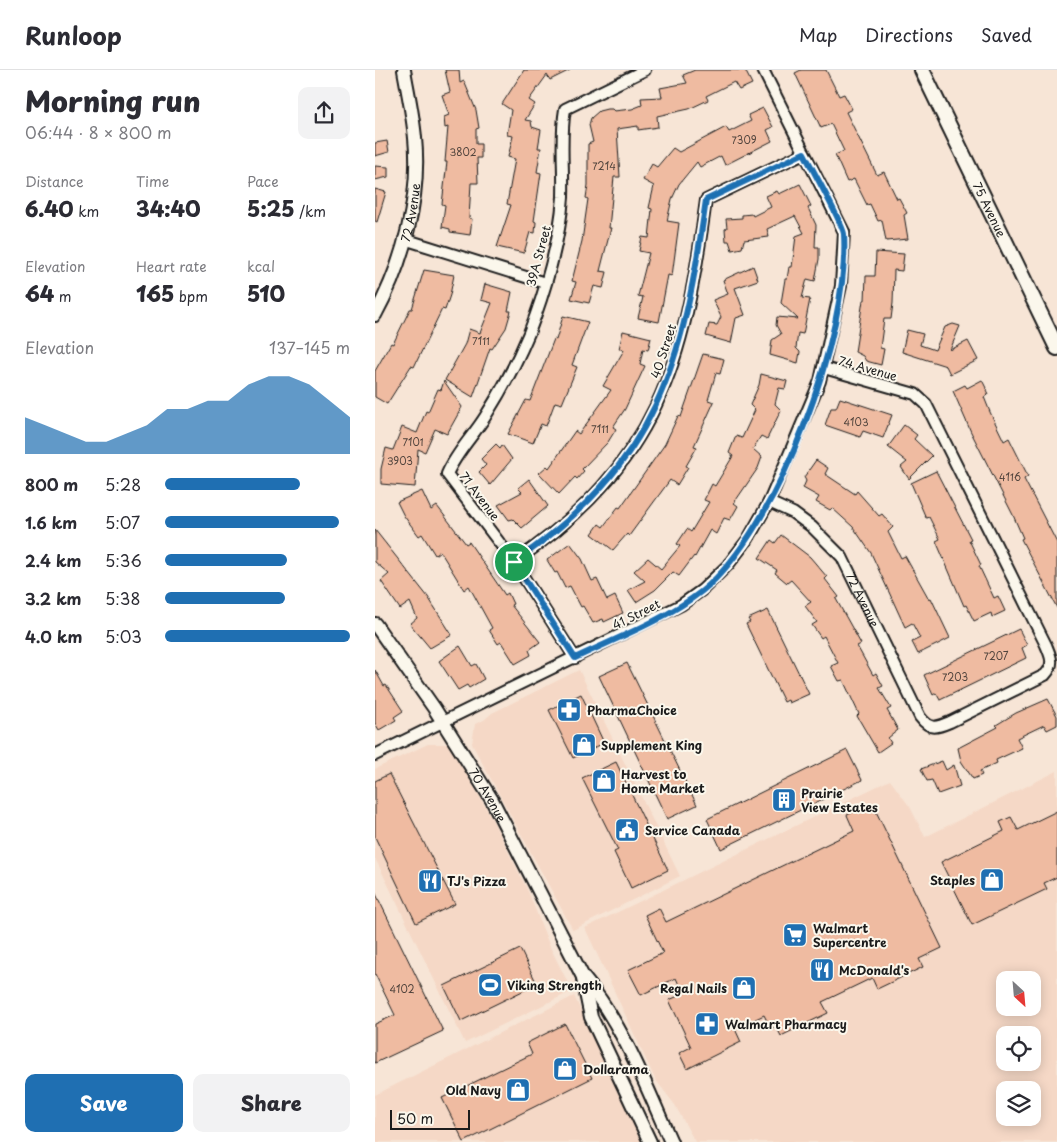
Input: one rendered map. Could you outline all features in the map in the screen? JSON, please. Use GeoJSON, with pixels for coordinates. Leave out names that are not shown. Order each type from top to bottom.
{"type":"FeatureCollection","features":[{"type":"Feature","properties":{"kind":"main road","name":"75 Avenue"},"geometry":{"type":"LineString","coordinates":[[922,70],[1057,348]]}},
{"type":"Feature","properties":{"kind":"street","name":"72 Avenue"},"geometry":{"type":"LineString","coordinates":[[404,70],[415,138],[416,170],[413,206],[404,240],[545,283]]}},
{"type":"Feature","properties":{"kind":"street","name":"39A Street"},"geometry":{"type":"LineString","coordinates":[[447,474],[485,417],[511,373],[529,331],[545,283],[554,254],[561,218],[565,109],[645,70]]}},
{"type":"Feature","properties":{"kind":"street","name":"74 Avenue"},"geometry":{"type":"LineString","coordinates":[[763,70],[844,232],[841,286],[824,368],[915,394],[926,404],[1052,660],[1050,669],[1045,675],[950,722],[935,728],[926,724]]}},
{"type":"Feature","properties":{"kind":"street","name":"40 Street"},"geometry":{"type":"LineString","coordinates":[[514,562],[571,519],[605,486],[633,449],[657,407],[684,330],[698,258],[706,200],[804,153]]}},
{"type":"Feature","properties":{"kind":"street"},"geometry":{"type":"LineString","coordinates":[[375,315],[384,299],[404,240]]}},
{"type":"Feature","properties":{"kind":"street","name":"41 Street"},"geometry":{"type":"LineString","coordinates":[[375,755],[681,605],[702,590],[728,565],[748,539],[769,502],[806,419],[824,368]]}},
{"type":"Feature","properties":{"kind":"street","name":"71 Avenue"},"geometry":{"type":"LineString","coordinates":[[447,474],[514,562],[575,658]]}},
{"type":"Feature","properties":{"kind":"street","name":"72 Avenue"},"geometry":{"type":"LineString","coordinates":[[769,502],[793,513],[813,527],[843,556],[920,717],[926,724]]}},
{"type":"Feature","properties":{"kind":"street","name":"70 Avenue"},"geometry":{"type":"LineString","coordinates":[[375,624],[443,721],[510,832],[583,977],[599,996],[613,1019],[671,1142]]}},
{"type":"Feature","properties":{"kind":"street","name":"70 Avenue"},"geometry":{"type":"LineString","coordinates":[[583,977],[591,1017],[650,1142]]}},
{"type":"Feature","properties":{"kind":"shaded area"},"geometry":{"type":"Polygon","coordinates":[[[579,670],[680,876],[573,930],[472,744],[475,724],[484,720],[492,713],[579,670]]]}},
{"type":"Feature","properties":{"kind":"shaded area"},"geometry":{"type":"Polygon","coordinates":[[[428,744],[450,744],[490,815],[528,891],[550,947],[572,991],[465,1043],[375,858],[375,769],[428,744]]]}},
{"type":"Feature","properties":{"kind":"shaded area"},"geometry":{"type":"Polygon","coordinates":[[[1057,771],[1057,1142],[695,1142],[675,1105],[655,1079],[585,928],[890,780],[910,807],[925,837],[1057,771]]]}},
{"type":"Feature","properties":{"kind":"shaded area"},"geometry":{"type":"Polygon","coordinates":[[[574,996],[644,1142],[375,1142],[375,1095],[574,996]]]}},
{"type":"Feature","properties":{"kind":"building"},"geometry":{"type":"Polygon","coordinates":[[[445,70],[459,70],[460,83],[464,81],[476,110],[479,128],[476,129],[476,144],[481,144],[481,158],[477,158],[478,183],[471,183],[469,218],[472,219],[470,235],[450,232],[450,229],[442,227],[445,205],[442,204],[447,162],[445,162],[448,127],[445,128],[444,117],[449,115],[442,95],[450,92],[445,70]]]}},
{"type":"Feature","properties":{"kind":"building"},"geometry":{"type":"Polygon","coordinates":[[[524,70],[570,70],[550,80],[547,75],[529,100],[535,104],[525,120],[531,121],[532,127],[541,130],[538,148],[541,148],[537,172],[541,173],[534,221],[536,222],[535,233],[530,232],[524,253],[497,247],[511,205],[507,204],[515,159],[508,157],[513,136],[507,135],[511,110],[502,104],[524,70]]]}},
{"type":"Feature","properties":{"kind":"building"},"geometry":{"type":"Polygon","coordinates":[[[695,70],[745,70],[752,84],[739,90],[734,82],[706,96],[708,100],[689,109],[657,116],[658,127],[638,130],[638,126],[617,129],[620,177],[614,177],[609,228],[611,228],[600,271],[607,272],[603,288],[594,286],[589,303],[571,299],[576,282],[572,281],[582,241],[588,199],[586,198],[588,185],[588,144],[593,142],[589,125],[591,118],[599,111],[607,109],[614,111],[632,109],[642,105],[641,98],[662,97],[660,88],[687,83],[683,75],[695,70]]]}},
{"type":"Feature","properties":{"kind":"building"},"geometry":{"type":"Polygon","coordinates":[[[801,70],[826,70],[839,96],[844,94],[852,109],[846,112],[877,175],[884,172],[897,199],[899,198],[907,213],[904,215],[908,239],[886,241],[882,220],[878,221],[870,204],[867,205],[854,179],[847,182],[835,155],[844,151],[831,124],[821,128],[795,73],[801,70]]]}},
{"type":"Feature","properties":{"kind":"building"},"geometry":{"type":"Polygon","coordinates":[[[763,108],[773,127],[767,130],[772,141],[725,165],[721,156],[700,167],[697,162],[679,184],[672,199],[667,221],[679,223],[672,276],[668,275],[659,322],[638,318],[643,297],[638,296],[649,253],[639,251],[642,237],[649,238],[652,209],[649,208],[654,186],[643,180],[652,164],[657,167],[673,148],[679,152],[726,127],[729,132],[751,121],[748,115],[763,108]]]}},
{"type":"Feature","properties":{"kind":"building"},"geometry":{"type":"Polygon","coordinates":[[[387,141],[389,152],[375,156],[375,143],[387,141]]]}},
{"type":"Feature","properties":{"kind":"building"},"geometry":{"type":"Polygon","coordinates":[[[375,166],[388,167],[388,177],[375,180],[375,166]]]}},
{"type":"Feature","properties":{"kind":"building"},"geometry":{"type":"Polygon","coordinates":[[[800,184],[811,206],[808,208],[816,225],[815,247],[819,247],[819,259],[815,281],[807,279],[802,298],[810,299],[803,334],[798,333],[796,348],[800,352],[798,363],[770,355],[772,340],[781,334],[776,325],[777,317],[798,319],[781,303],[785,279],[787,279],[789,267],[792,267],[796,236],[804,233],[795,216],[767,229],[769,237],[744,240],[742,248],[732,250],[729,241],[726,241],[725,229],[727,228],[726,219],[742,218],[742,215],[752,214],[753,216],[771,207],[766,196],[777,191],[779,194],[800,184]]]}},
{"type":"Feature","properties":{"kind":"building"},"geometry":{"type":"Polygon","coordinates":[[[375,189],[386,192],[377,222],[375,221],[375,189]]]}},
{"type":"Feature","properties":{"kind":"building"},"geometry":{"type":"Polygon","coordinates":[[[876,252],[904,254],[902,271],[894,270],[891,319],[884,319],[880,348],[884,349],[881,365],[866,361],[863,356],[855,352],[863,300],[865,300],[866,276],[875,276],[876,252]]]}},
{"type":"Feature","properties":{"kind":"building"},"geometry":{"type":"Polygon","coordinates":[[[753,266],[758,280],[735,288],[745,315],[736,318],[731,343],[706,336],[709,324],[717,325],[721,317],[713,300],[728,294],[723,280],[753,266]]]}},
{"type":"Feature","properties":{"kind":"building"},"geometry":{"type":"Polygon","coordinates":[[[424,270],[454,275],[450,295],[445,310],[442,309],[414,367],[411,366],[387,404],[375,397],[375,371],[391,343],[393,344],[410,309],[412,309],[424,270]]]}},
{"type":"Feature","properties":{"kind":"building"},"geometry":{"type":"Polygon","coordinates":[[[485,284],[512,292],[508,311],[511,311],[506,328],[492,349],[490,348],[473,397],[445,380],[465,344],[469,329],[480,333],[492,303],[481,300],[485,284]]]}},
{"type":"Feature","properties":{"kind":"building"},"geometry":{"type":"Polygon","coordinates":[[[563,316],[588,322],[572,365],[577,367],[562,404],[555,402],[546,426],[541,424],[533,443],[508,434],[526,400],[530,401],[554,339],[556,340],[563,316]]]}},
{"type":"Feature","properties":{"kind":"building"},"geometry":{"type":"Polygon","coordinates":[[[953,324],[960,326],[950,350],[968,341],[978,360],[950,374],[946,366],[902,352],[907,330],[923,334],[920,345],[935,350],[945,327],[953,324]]]}},
{"type":"Feature","properties":{"kind":"building"},"geometry":{"type":"Polygon","coordinates":[[[623,331],[651,338],[648,350],[643,349],[640,364],[645,366],[625,409],[613,427],[616,429],[608,442],[582,469],[584,471],[577,479],[575,477],[559,494],[539,473],[547,466],[549,468],[575,431],[579,434],[611,390],[603,386],[624,350],[619,349],[623,331]]]}},
{"type":"Feature","properties":{"kind":"building"},"geometry":{"type":"Polygon","coordinates":[[[703,354],[724,359],[720,374],[716,373],[708,400],[714,402],[694,446],[697,447],[686,466],[688,467],[677,485],[670,480],[629,536],[627,534],[613,550],[592,534],[599,524],[603,527],[618,507],[620,508],[665,444],[678,416],[681,417],[703,354]]]}},
{"type":"Feature","properties":{"kind":"building"},"geometry":{"type":"Polygon","coordinates":[[[761,374],[787,381],[785,389],[779,388],[775,404],[781,410],[767,439],[761,436],[753,449],[762,457],[758,468],[734,503],[738,506],[730,520],[724,518],[716,534],[710,530],[695,557],[679,576],[673,572],[655,590],[636,602],[628,590],[645,581],[634,571],[648,558],[661,569],[680,546],[677,544],[687,529],[691,532],[709,502],[704,500],[712,484],[715,486],[733,456],[729,453],[736,436],[742,438],[755,410],[750,405],[759,385],[761,374]]]}},
{"type":"Feature","properties":{"kind":"building"},"geometry":{"type":"Polygon","coordinates":[[[982,380],[989,394],[984,397],[990,412],[1004,441],[1009,438],[1028,476],[1024,479],[1057,543],[1057,608],[1021,539],[1023,538],[1013,515],[971,432],[953,391],[965,385],[967,388],[982,380]]]}},
{"type":"Feature","properties":{"kind":"building"},"geometry":{"type":"Polygon","coordinates":[[[444,381],[462,407],[447,434],[435,429],[425,452],[418,449],[415,487],[381,484],[381,469],[386,448],[393,450],[402,427],[417,433],[426,411],[428,412],[438,389],[441,390],[444,381]]]}},
{"type":"Feature","properties":{"kind":"building"},"geometry":{"type":"Polygon","coordinates":[[[840,398],[892,415],[883,438],[863,431],[860,437],[825,425],[831,408],[836,408],[840,398]]]}},
{"type":"Feature","properties":{"kind":"building"},"geometry":{"type":"Polygon","coordinates":[[[904,425],[917,435],[914,439],[932,456],[909,479],[901,467],[907,462],[888,447],[904,425]]]}},
{"type":"Feature","properties":{"kind":"building"},"geometry":{"type":"Polygon","coordinates":[[[496,444],[500,448],[502,445],[512,459],[490,485],[479,472],[486,465],[481,459],[496,444]]]}},
{"type":"Feature","properties":{"kind":"building"},"geometry":{"type":"Polygon","coordinates":[[[816,460],[828,468],[825,474],[855,494],[857,491],[879,516],[882,514],[893,527],[888,532],[901,558],[905,556],[929,599],[931,598],[950,638],[918,654],[912,642],[920,638],[912,623],[905,627],[871,553],[853,527],[832,508],[830,510],[816,502],[819,497],[803,488],[806,481],[804,477],[816,460]]]}},
{"type":"Feature","properties":{"kind":"building"},"geometry":{"type":"Polygon","coordinates":[[[936,471],[971,539],[969,540],[981,565],[979,566],[994,598],[998,596],[1005,611],[992,617],[991,613],[974,621],[966,605],[964,606],[936,541],[940,539],[929,517],[926,518],[911,483],[936,471]]]}},
{"type":"Feature","properties":{"kind":"building"},"geometry":{"type":"Polygon","coordinates":[[[529,479],[548,506],[522,528],[513,519],[509,520],[498,505],[522,492],[518,488],[529,479]]]}},
{"type":"Feature","properties":{"kind":"building"},"geometry":{"type":"Polygon","coordinates":[[[422,491],[431,510],[437,506],[466,544],[469,542],[505,595],[508,593],[513,604],[511,605],[540,642],[529,650],[531,655],[515,664],[501,642],[498,644],[489,630],[492,628],[469,586],[464,590],[440,551],[435,555],[422,534],[419,536],[404,516],[397,502],[422,491]]]}},
{"type":"Feature","properties":{"kind":"building"},"geometry":{"type":"Polygon","coordinates":[[[375,530],[428,597],[452,635],[430,648],[410,624],[417,618],[410,602],[400,609],[381,581],[389,574],[375,562],[375,530]]]}},
{"type":"Feature","properties":{"kind":"building"},"geometry":{"type":"Polygon","coordinates":[[[781,535],[810,557],[827,577],[825,579],[839,597],[836,599],[861,644],[857,646],[873,675],[876,673],[883,686],[879,688],[891,708],[887,710],[898,730],[888,738],[891,743],[878,752],[857,716],[859,714],[843,680],[839,681],[831,666],[838,663],[824,636],[821,638],[812,625],[817,622],[805,606],[811,602],[791,580],[787,583],[775,573],[777,570],[759,558],[771,540],[775,543],[781,535]]]}},
{"type":"Feature","properties":{"kind":"building"},"geometry":{"type":"Polygon","coordinates":[[[570,543],[582,559],[592,581],[597,579],[607,600],[615,596],[623,613],[604,622],[603,619],[593,623],[583,606],[581,607],[570,586],[565,588],[557,572],[555,573],[547,560],[570,543]]]}},
{"type":"Feature","properties":{"kind":"building"},"geometry":{"type":"Polygon","coordinates":[[[768,610],[809,694],[789,703],[788,700],[784,702],[746,624],[750,622],[748,619],[768,610]]]}},
{"type":"Feature","properties":{"kind":"building"},"geometry":{"type":"Polygon","coordinates":[[[1019,629],[1027,645],[1022,648],[1026,658],[940,700],[936,693],[933,695],[924,675],[1019,629]]]}},
{"type":"Feature","properties":{"kind":"building"},"geometry":{"type":"Polygon","coordinates":[[[460,646],[472,666],[476,664],[484,679],[469,688],[467,685],[458,690],[439,661],[460,646]]]}},
{"type":"Feature","properties":{"kind":"building"},"geometry":{"type":"Polygon","coordinates":[[[627,663],[697,805],[667,819],[599,676],[627,663]]]}},
{"type":"Feature","properties":{"kind":"building"},"geometry":{"type":"Polygon","coordinates":[[[375,670],[384,686],[386,685],[403,711],[394,717],[396,720],[379,730],[375,723],[375,670]]]}},
{"type":"Feature","properties":{"kind":"building"},"geometry":{"type":"Polygon","coordinates":[[[581,694],[604,743],[573,758],[549,710],[581,694]]]}},
{"type":"Feature","properties":{"kind":"building"},"geometry":{"type":"Polygon","coordinates":[[[1048,699],[1057,716],[1057,725],[1047,730],[1044,725],[1017,738],[1022,748],[996,760],[997,763],[980,771],[982,775],[973,779],[961,761],[958,748],[998,727],[996,725],[1016,713],[1048,699]]]}},
{"type":"Feature","properties":{"kind":"building","name":"Prairie View Estates"},"geometry":{"type":"Polygon","coordinates":[[[847,750],[862,780],[721,849],[707,819],[847,750]]]}},
{"type":"Feature","properties":{"kind":"building"},"geometry":{"type":"Polygon","coordinates":[[[942,761],[946,770],[954,765],[960,786],[938,794],[932,780],[927,781],[921,769],[942,761]]]}},
{"type":"Feature","properties":{"kind":"building"},"geometry":{"type":"Polygon","coordinates":[[[616,762],[668,870],[631,888],[614,852],[618,850],[582,778],[616,762]]]}},
{"type":"Feature","properties":{"kind":"building"},"geometry":{"type":"Polygon","coordinates":[[[389,774],[455,904],[416,923],[375,837],[375,781],[389,774]]]}},
{"type":"Feature","properties":{"kind":"building","name":"Walmart Supercentre"},"geometry":{"type":"Polygon","coordinates":[[[872,803],[942,948],[919,959],[923,967],[877,989],[872,978],[822,1002],[828,1013],[781,1036],[776,1026],[771,1029],[764,1015],[735,1029],[741,1042],[687,1069],[679,1053],[691,1047],[669,1000],[683,994],[676,978],[641,995],[628,970],[663,953],[645,915],[659,908],[666,922],[854,831],[847,815],[872,803]]]}},
{"type":"Feature","properties":{"kind":"building"},"geometry":{"type":"Polygon","coordinates":[[[1057,811],[1057,877],[1044,883],[1047,889],[972,925],[941,862],[1004,831],[1000,822],[1011,817],[1018,830],[1057,811]]]}},
{"type":"Feature","properties":{"kind":"building"},"geometry":{"type":"Polygon","coordinates":[[[375,892],[443,1031],[375,1063],[375,1024],[395,1015],[375,974],[375,892]]]}},
{"type":"Feature","properties":{"kind":"building","name":"Viking Strength"},"geometry":{"type":"Polygon","coordinates":[[[520,949],[537,984],[461,1021],[444,986],[520,949]]]}},
{"type":"Feature","properties":{"kind":"building"},"geometry":{"type":"Polygon","coordinates":[[[565,1024],[592,1078],[464,1142],[442,1098],[532,1054],[527,1043],[565,1024]]]}},
{"type":"Feature","properties":{"kind":"place","name":"PharmaChoice"},"geometry":{"type":"Point","coordinates":[569,710]}},
{"type":"Feature","properties":{"kind":"place","name":"Supplement King"},"geometry":{"type":"Point","coordinates":[584,745]}},
{"type":"Feature","properties":{"kind":"place","name":"Harvest to Home Market"},"geometry":{"type":"Point","coordinates":[604,781]}},
{"type":"Feature","properties":{"kind":"place","name":"Prairie View Estates"},"geometry":{"type":"Point","coordinates":[784,800]}},
{"type":"Feature","properties":{"kind":"place","name":"Service Canada"},"geometry":{"type":"Point","coordinates":[627,830]}},
{"type":"Feature","properties":{"kind":"place","name":"Staples"},"geometry":{"type":"Point","coordinates":[992,880]}},
{"type":"Feature","properties":{"kind":"place","name":"TJ's Pizza"},"geometry":{"type":"Point","coordinates":[430,881]}},
{"type":"Feature","properties":{"kind":"place","name":"Walmart Supercentre"},"geometry":{"type":"Point","coordinates":[795,935]}},
{"type":"Feature","properties":{"kind":"place","name":"McDonald's"},"geometry":{"type":"Point","coordinates":[822,970]}},
{"type":"Feature","properties":{"kind":"place","name":"Viking Strength"},"geometry":{"type":"Point","coordinates":[490,985]}},
{"type":"Feature","properties":{"kind":"place","name":"Regal Nails"},"geometry":{"type":"Point","coordinates":[744,988]}},
{"type":"Feature","properties":{"kind":"place","name":"Walmart Pharmacy"},"geometry":{"type":"Point","coordinates":[707,1024]}},
{"type":"Feature","properties":{"kind":"place","name":"Dollarama"},"geometry":{"type":"Point","coordinates":[565,1069]}},
{"type":"Feature","properties":{"kind":"place","name":"Old Navy"},"geometry":{"type":"Point","coordinates":[518,1090]}},
{"type":"Feature","properties":{"kind":"route"},"geometry":{"type":"LineString","coordinates":[[804,153],[844,232],[841,286],[834,326],[820,381],[785,467],[769,502],[748,539],[728,565],[702,590],[681,605],[575,658],[567,642],[514,562],[571,519],[605,486],[633,449],[657,407],[684,330],[706,200],[804,153]]}}]}
